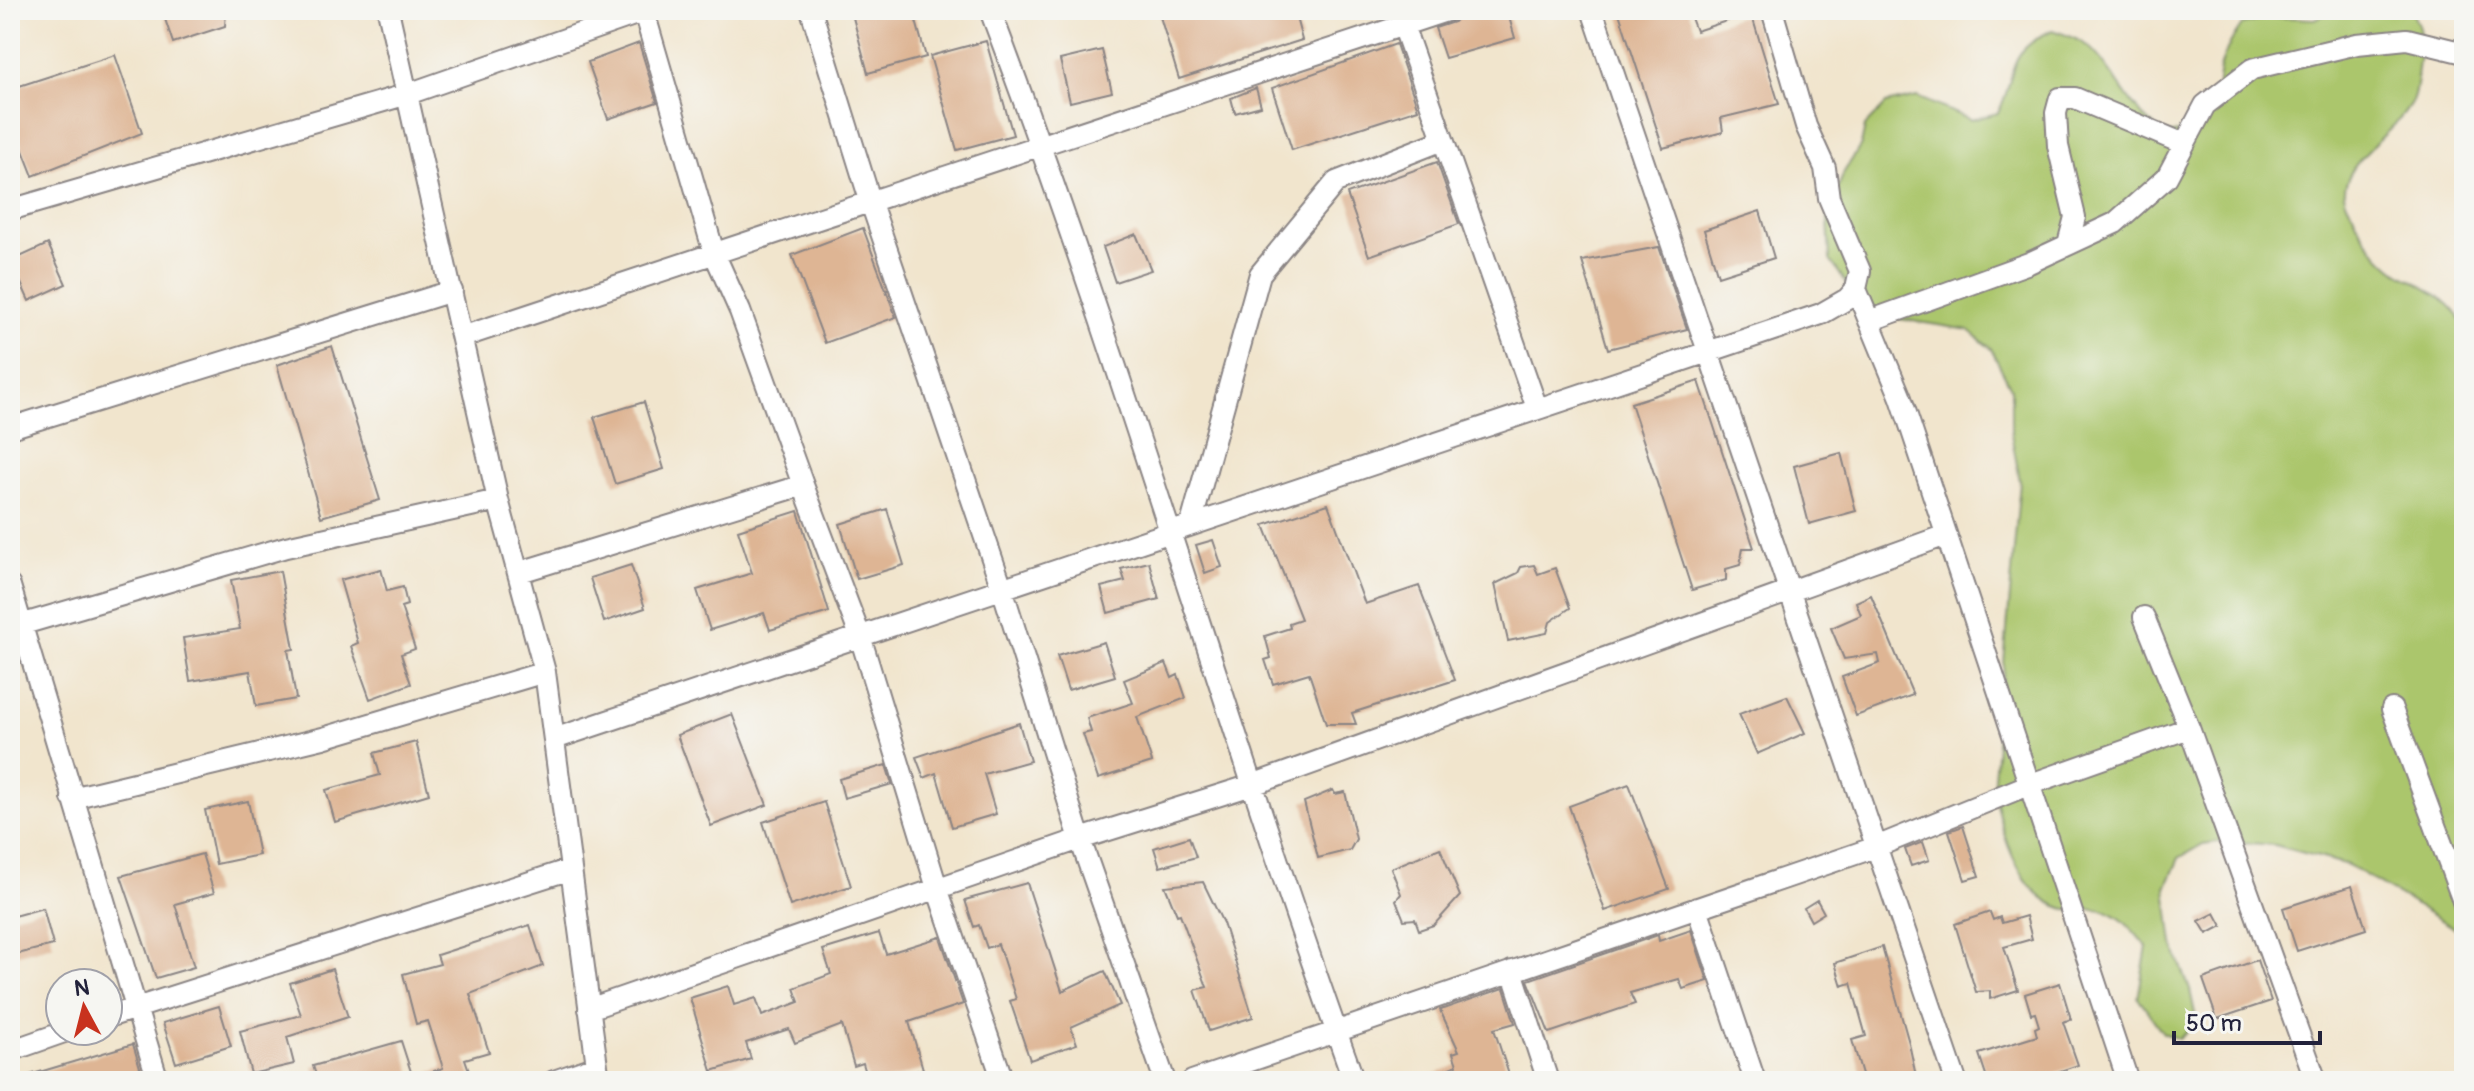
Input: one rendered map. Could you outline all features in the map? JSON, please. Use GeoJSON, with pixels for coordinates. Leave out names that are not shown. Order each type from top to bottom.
{"type":"FeatureCollection","features":[{"type":"Feature","properties":{"kind":"street"},"geometry":{"type":"LineString","coordinates":[[388,10],[498,500],[545,672],[598,1073],[554,1081]]}},
{"type":"Feature","properties":{"kind":"street"},"geometry":{"type":"LineString","coordinates":[[811,10],[870,200],[1002,588],[1080,839],[1165,1081]]}},
{"type":"Feature","properties":{"kind":"street"},"geometry":{"type":"LineString","coordinates":[[990,10],[1041,144],[1252,785],[1354,1081]]}},
{"type":"Feature","properties":{"kind":"street"},"geometry":{"type":"LineString","coordinates":[[462,337],[1449,10]]}},
{"type":"Feature","properties":{"kind":"street"},"geometry":{"type":"LineString","coordinates":[[1592,10],[1705,350],[1956,1081]]}},
{"type":"Feature","properties":{"kind":"street"},"geometry":{"type":"LineString","coordinates":[[554,739],[1705,350],[1821,314],[1847,299],[1856,289],[1860,271],[1829,198],[1825,168],[1806,126],[1772,10]]}},
{"type":"Feature","properties":{"kind":"street"},"geometry":{"type":"LineString","coordinates":[[10,210],[408,94],[646,11],[714,253],[740,311],[860,636],[937,888],[1003,1081]]}},
{"type":"Feature","properties":{"kind":"street"},"geometry":{"type":"LineString","coordinates":[[1403,25],[1537,408]]}},
{"type":"Feature","properties":{"kind":"street"},"geometry":{"type":"LineString","coordinates":[[1869,321],[2029,263],[2115,223],[2167,177],[2205,105],[2252,69],[2357,44],[2407,39],[2464,53]]}},
{"type":"Feature","properties":{"kind":"street"},"geometry":{"type":"LineString","coordinates":[[2068,244],[2075,217],[2058,146],[2056,113],[2060,98],[2075,98],[2184,144]]}},
{"type":"Feature","properties":{"kind":"street"},"geometry":{"type":"LineString","coordinates":[[1191,524],[1260,274],[1336,182],[1443,140]]}},
{"type":"Feature","properties":{"kind":"street"},"geometry":{"type":"LineString","coordinates":[[1856,289],[1901,398],[2128,1081]]}},
{"type":"Feature","properties":{"kind":"street"},"geometry":{"type":"LineString","coordinates":[[10,428],[452,291]]}},
{"type":"Feature","properties":{"kind":"street"},"geometry":{"type":"LineString","coordinates":[[520,572],[803,485]]}},
{"type":"Feature","properties":{"kind":"street"},"geometry":{"type":"LineString","coordinates":[[15,626],[286,547],[498,500]]}},
{"type":"Feature","properties":{"kind":"street"},"geometry":{"type":"LineString","coordinates":[[589,1009],[1080,839],[1252,785],[1946,535]]}},
{"type":"Feature","properties":{"kind":"street"},"geometry":{"type":"LineString","coordinates":[[10,586],[15,626],[72,798],[158,1081]]}},
{"type":"Feature","properties":{"kind":"street"},"geometry":{"type":"LineString","coordinates":[[2144,617],[2189,728],[2316,1081]]}},
{"type":"Feature","properties":{"kind":"street"},"geometry":{"type":"LineString","coordinates":[[72,798],[323,738],[545,672]]}},
{"type":"Feature","properties":{"kind":"street"},"geometry":{"type":"LineString","coordinates":[[2392,709],[2464,904]]}},
{"type":"Feature","properties":{"kind":"street"},"geometry":{"type":"LineString","coordinates":[[1192,1081],[1876,847],[2028,785],[2189,728]]}},
{"type":"Feature","properties":{"kind":"street"},"geometry":{"type":"LineString","coordinates":[[124,1011],[571,869]]}},
{"type":"Feature","properties":{"kind":"street"},"geometry":{"type":"LineString","coordinates":[[1697,908],[1755,1081]]}},
{"type":"Feature","properties":{"kind":"street"},"geometry":{"type":"LineString","coordinates":[[1512,971],[1548,1081]]}},
{"type":"Feature","properties":{"kind":"street"},"geometry":{"type":"LineString","coordinates":[[10,1051],[44,1039]]}},
{"type":"Feature","properties":{"kind":"green space"},"geometry":{"type":"Polygon","coordinates":[[[2336,10],[2410,10],[2417,22],[2421,48],[2413,99],[2396,123],[2352,171],[2346,184],[2345,197],[2379,255],[2398,272],[2444,300],[2464,325],[2464,934],[2348,865],[2275,845],[2224,841],[2203,844],[2179,858],[2166,888],[2173,944],[2190,990],[2197,1023],[2179,1039],[2163,1033],[2138,998],[2147,947],[2124,922],[2110,913],[2062,908],[2033,889],[2014,858],[2001,823],[1993,789],[2020,481],[2011,433],[2011,388],[1991,349],[1969,330],[1887,317],[1852,291],[1830,260],[1828,216],[1844,172],[1861,145],[1865,126],[1886,104],[1917,97],[1971,120],[1998,113],[2018,56],[2036,39],[2052,30],[2077,39],[2090,48],[2142,115],[2157,128],[2174,134],[2191,129],[2211,110],[2224,57],[2242,25],[2270,17],[2315,19],[2336,10]]]}},
{"type":"Feature","properties":{"kind":"building"},"geometry":{"type":"Polygon","coordinates":[[[162,10],[226,10],[225,26],[173,43],[162,10]]]}},
{"type":"Feature","properties":{"kind":"building"},"geometry":{"type":"Polygon","coordinates":[[[851,10],[913,10],[926,57],[868,73],[851,10]]]}},
{"type":"Feature","properties":{"kind":"building"},"geometry":{"type":"Polygon","coordinates":[[[1158,10],[1294,10],[1302,40],[1179,79],[1158,10]]]}},
{"type":"Feature","properties":{"kind":"building"},"geometry":{"type":"Polygon","coordinates":[[[1465,10],[1507,10],[1515,38],[1445,58],[1435,28],[1454,22],[1465,10]]]}},
{"type":"Feature","properties":{"kind":"building"},"geometry":{"type":"Polygon","coordinates":[[[1618,10],[1688,10],[1696,31],[1751,13],[1779,104],[1721,118],[1723,132],[1663,148],[1618,10]]]}},
{"type":"Feature","properties":{"kind":"building"},"geometry":{"type":"Polygon","coordinates":[[[986,41],[1013,135],[957,150],[930,56],[986,41]]]}},
{"type":"Feature","properties":{"kind":"building"},"geometry":{"type":"Polygon","coordinates":[[[639,43],[657,102],[608,119],[588,62],[639,43]]]}},
{"type":"Feature","properties":{"kind":"building"},"geometry":{"type":"Polygon","coordinates":[[[1396,44],[1418,109],[1292,150],[1272,88],[1396,44]]]}},
{"type":"Feature","properties":{"kind":"building"},"geometry":{"type":"Polygon","coordinates":[[[1102,50],[1112,92],[1070,102],[1060,60],[1102,50]]]}},
{"type":"Feature","properties":{"kind":"building"},"geometry":{"type":"Polygon","coordinates":[[[115,55],[142,133],[33,176],[10,117],[10,89],[115,55]]]}},
{"type":"Feature","properties":{"kind":"building"},"geometry":{"type":"Polygon","coordinates":[[[1256,88],[1261,106],[1235,113],[1231,98],[1256,88]]]}},
{"type":"Feature","properties":{"kind":"building"},"geometry":{"type":"Polygon","coordinates":[[[1437,162],[1459,224],[1369,256],[1347,194],[1437,162]]]}},
{"type":"Feature","properties":{"kind":"building"},"geometry":{"type":"Polygon","coordinates":[[[1760,211],[1774,258],[1718,276],[1704,230],[1760,211]]]}},
{"type":"Feature","properties":{"kind":"building"},"geometry":{"type":"Polygon","coordinates":[[[863,228],[896,317],[825,343],[792,255],[863,228]]]}},
{"type":"Feature","properties":{"kind":"building"},"geometry":{"type":"Polygon","coordinates":[[[1136,234],[1151,270],[1115,282],[1103,247],[1136,234]]]}},
{"type":"Feature","properties":{"kind":"building"},"geometry":{"type":"Polygon","coordinates":[[[48,244],[66,284],[29,301],[11,261],[48,244]]]}},
{"type":"Feature","properties":{"kind":"building"},"geometry":{"type":"Polygon","coordinates":[[[1659,247],[1687,329],[1608,349],[1582,261],[1659,247]]]}},
{"type":"Feature","properties":{"kind":"building"},"geometry":{"type":"Polygon","coordinates":[[[332,346],[380,500],[321,517],[277,365],[332,346]]]}},
{"type":"Feature","properties":{"kind":"building"},"geometry":{"type":"Polygon","coordinates":[[[1699,381],[1754,548],[1743,548],[1740,565],[1726,569],[1726,580],[1692,590],[1631,403],[1699,381]]]}},
{"type":"Feature","properties":{"kind":"building"},"geometry":{"type":"Polygon","coordinates":[[[644,402],[664,469],[615,484],[594,417],[644,402]]]}},
{"type":"Feature","properties":{"kind":"building"},"geometry":{"type":"Polygon","coordinates":[[[1841,453],[1856,511],[1809,524],[1794,466],[1841,453]]]}},
{"type":"Feature","properties":{"kind":"building"},"geometry":{"type":"Polygon","coordinates":[[[1328,504],[1365,604],[1419,586],[1455,680],[1352,713],[1356,724],[1326,724],[1309,673],[1273,684],[1265,660],[1271,658],[1265,636],[1290,628],[1289,623],[1301,619],[1264,525],[1328,504]]]}},
{"type":"Feature","properties":{"kind":"building"},"geometry":{"type":"Polygon","coordinates":[[[887,509],[904,565],[857,579],[840,524],[887,509]]]}},
{"type":"Feature","properties":{"kind":"building"},"geometry":{"type":"Polygon","coordinates":[[[798,511],[829,612],[770,630],[764,613],[710,630],[697,590],[752,573],[738,530],[798,511]]]}},
{"type":"Feature","properties":{"kind":"building"},"geometry":{"type":"Polygon","coordinates":[[[1213,540],[1222,567],[1205,573],[1196,545],[1213,540]]]}},
{"type":"Feature","properties":{"kind":"building"},"geometry":{"type":"Polygon","coordinates":[[[1149,562],[1159,599],[1108,613],[1101,587],[1125,581],[1121,569],[1149,562]]]}},
{"type":"Feature","properties":{"kind":"building"},"geometry":{"type":"Polygon","coordinates":[[[631,565],[645,608],[604,622],[590,578],[631,565]]]}},
{"type":"Feature","properties":{"kind":"building"},"geometry":{"type":"Polygon","coordinates":[[[1534,565],[1538,574],[1555,568],[1570,608],[1550,622],[1547,633],[1508,641],[1495,584],[1518,573],[1521,567],[1534,565]]]}},
{"type":"Feature","properties":{"kind":"building"},"geometry":{"type":"Polygon","coordinates":[[[381,569],[387,591],[403,587],[407,605],[401,607],[415,649],[401,654],[411,684],[370,699],[351,646],[358,643],[340,580],[381,569]]]}},
{"type":"Feature","properties":{"kind":"building"},"geometry":{"type":"Polygon","coordinates":[[[280,571],[294,649],[288,650],[296,699],[256,706],[250,671],[190,681],[183,638],[240,629],[231,580],[280,571]]]}},
{"type":"Feature","properties":{"kind":"building"},"geometry":{"type":"Polygon","coordinates":[[[1871,595],[1913,695],[1856,716],[1842,677],[1880,663],[1878,654],[1844,659],[1831,628],[1861,615],[1856,602],[1871,595]]]}},
{"type":"Feature","properties":{"kind":"building"},"geometry":{"type":"Polygon","coordinates":[[[1104,642],[1115,676],[1068,690],[1057,656],[1104,642]]]}},
{"type":"Feature","properties":{"kind":"building"},"geometry":{"type":"Polygon","coordinates":[[[1166,663],[1172,678],[1178,675],[1186,698],[1137,717],[1152,762],[1098,779],[1083,734],[1091,732],[1087,718],[1133,703],[1124,680],[1166,663]]]}},
{"type":"Feature","properties":{"kind":"building"},"geometry":{"type":"Polygon","coordinates":[[[1787,696],[1805,733],[1757,754],[1739,714],[1787,696]]]}},
{"type":"Feature","properties":{"kind":"building"},"geometry":{"type":"Polygon","coordinates":[[[732,714],[767,805],[711,826],[677,735],[732,714]]]}},
{"type":"Feature","properties":{"kind":"building"},"geometry":{"type":"Polygon","coordinates":[[[1019,723],[1030,761],[984,774],[996,814],[952,827],[936,773],[924,778],[916,757],[1019,723]]]}},
{"type":"Feature","properties":{"kind":"building"},"geometry":{"type":"Polygon","coordinates":[[[416,742],[429,794],[335,822],[326,790],[380,775],[374,753],[416,742]]]}},
{"type":"Feature","properties":{"kind":"building"},"geometry":{"type":"Polygon","coordinates":[[[886,765],[892,784],[844,798],[839,779],[886,765]]]}},
{"type":"Feature","properties":{"kind":"building"},"geometry":{"type":"Polygon","coordinates":[[[1629,784],[1669,889],[1605,911],[1569,806],[1629,784]]]}},
{"type":"Feature","properties":{"kind":"building"},"geometry":{"type":"Polygon","coordinates":[[[1333,790],[1335,794],[1345,792],[1356,839],[1350,850],[1318,858],[1304,802],[1333,790]]]}},
{"type":"Feature","properties":{"kind":"building"},"geometry":{"type":"Polygon","coordinates":[[[248,801],[259,855],[216,864],[205,810],[248,801]]]}},
{"type":"Feature","properties":{"kind":"building"},"geometry":{"type":"Polygon","coordinates":[[[824,802],[851,886],[790,906],[763,822],[824,802]]]}},
{"type":"Feature","properties":{"kind":"building"},"geometry":{"type":"Polygon","coordinates":[[[1963,826],[1979,876],[1965,880],[1949,831],[1963,826]]]}},
{"type":"Feature","properties":{"kind":"building"},"geometry":{"type":"Polygon","coordinates":[[[1189,837],[1196,857],[1160,867],[1154,848],[1189,837]]]}},
{"type":"Feature","properties":{"kind":"building"},"geometry":{"type":"Polygon","coordinates":[[[1923,842],[1929,860],[1911,866],[1905,849],[1923,842]]]}},
{"type":"Feature","properties":{"kind":"building"},"geometry":{"type":"Polygon","coordinates":[[[1440,848],[1460,896],[1434,925],[1419,930],[1415,919],[1404,920],[1396,900],[1401,894],[1391,868],[1440,848]]]}},
{"type":"Feature","properties":{"kind":"building"},"geometry":{"type":"Polygon","coordinates":[[[202,854],[214,893],[175,904],[194,967],[156,978],[121,876],[202,854]]]}},
{"type":"Feature","properties":{"kind":"building"},"geometry":{"type":"Polygon","coordinates":[[[1203,882],[1223,923],[1253,1017],[1209,1031],[1195,990],[1207,987],[1180,914],[1177,915],[1165,886],[1203,882]]]}},
{"type":"Feature","properties":{"kind":"building"},"geometry":{"type":"Polygon","coordinates":[[[1027,883],[1062,991],[1105,971],[1120,1005],[1071,1027],[1077,1044],[1030,1060],[1010,1001],[1016,999],[998,944],[987,948],[979,925],[974,927],[965,900],[1027,883]]]}},
{"type":"Feature","properties":{"kind":"building"},"geometry":{"type":"Polygon","coordinates":[[[2352,886],[2366,929],[2297,951],[2283,908],[2352,886]]]}},
{"type":"Feature","properties":{"kind":"building"},"geometry":{"type":"Polygon","coordinates":[[[1817,900],[1824,913],[1811,921],[1804,908],[1817,900]]]}},
{"type":"Feature","properties":{"kind":"building"},"geometry":{"type":"Polygon","coordinates":[[[43,908],[53,945],[10,956],[10,917],[43,908]]]}},
{"type":"Feature","properties":{"kind":"building"},"geometry":{"type":"Polygon","coordinates":[[[1990,912],[1993,920],[2000,917],[2002,923],[2026,916],[2032,939],[2004,947],[2018,990],[1990,999],[1990,991],[1976,992],[1955,924],[1990,912]]]}},
{"type":"Feature","properties":{"kind":"building"},"geometry":{"type":"Polygon","coordinates":[[[2215,913],[2222,926],[2207,934],[2199,921],[2215,913]]]}},
{"type":"Feature","properties":{"kind":"building"},"geometry":{"type":"Polygon","coordinates":[[[530,925],[543,966],[470,994],[489,1052],[465,1059],[471,1076],[455,1081],[318,1081],[313,1066],[401,1041],[413,1078],[443,1068],[428,1021],[416,1024],[403,974],[440,964],[437,955],[530,925]]]}},
{"type":"Feature","properties":{"kind":"building"},"geometry":{"type":"Polygon","coordinates":[[[1691,930],[1708,981],[1683,989],[1679,979],[1630,993],[1635,1004],[1549,1033],[1528,980],[1658,935],[1659,941],[1691,930]]]}},
{"type":"Feature","properties":{"kind":"building"},"geometry":{"type":"Polygon","coordinates":[[[879,933],[886,954],[940,937],[963,1004],[909,1022],[923,1069],[885,1081],[868,1081],[863,1063],[854,1066],[842,1025],[795,1043],[789,1029],[746,1043],[751,1059],[712,1071],[690,998],[728,986],[734,1005],[756,998],[762,1016],[799,1002],[794,988],[831,974],[823,950],[879,933]]]}},
{"type":"Feature","properties":{"kind":"building"},"geometry":{"type":"Polygon","coordinates":[[[1882,947],[1917,1081],[1864,1081],[1852,1040],[1866,1036],[1851,983],[1842,986],[1835,963],[1882,947]]]}},
{"type":"Feature","properties":{"kind":"building"},"geometry":{"type":"Polygon","coordinates":[[[2257,960],[2271,1001],[2217,1019],[2203,979],[2257,960]]]}},
{"type":"Feature","properties":{"kind":"building"},"geometry":{"type":"Polygon","coordinates":[[[332,969],[348,1017],[287,1037],[294,1064],[251,1074],[240,1031],[301,1015],[290,983],[332,969]]]}},
{"type":"Feature","properties":{"kind":"building"},"geometry":{"type":"Polygon","coordinates":[[[2060,983],[2071,1019],[2063,1022],[2078,1065],[2031,1081],[1988,1081],[1979,1054],[2037,1036],[2035,1028],[2039,1026],[2035,1013],[2031,1014],[2025,994],[2060,983]]]}},
{"type":"Feature","properties":{"kind":"building"},"geometry":{"type":"Polygon","coordinates":[[[1504,988],[1515,1023],[1494,1029],[1511,1081],[1418,1081],[1457,1065],[1453,1053],[1459,1051],[1440,1010],[1504,988]]]}},
{"type":"Feature","properties":{"kind":"building"},"geometry":{"type":"Polygon","coordinates":[[[219,1006],[231,1046],[176,1063],[163,1023],[219,1006]]]}},
{"type":"Feature","properties":{"kind":"building"},"geometry":{"type":"Polygon","coordinates":[[[133,1044],[144,1081],[24,1081],[23,1077],[133,1044]]]}}]}
